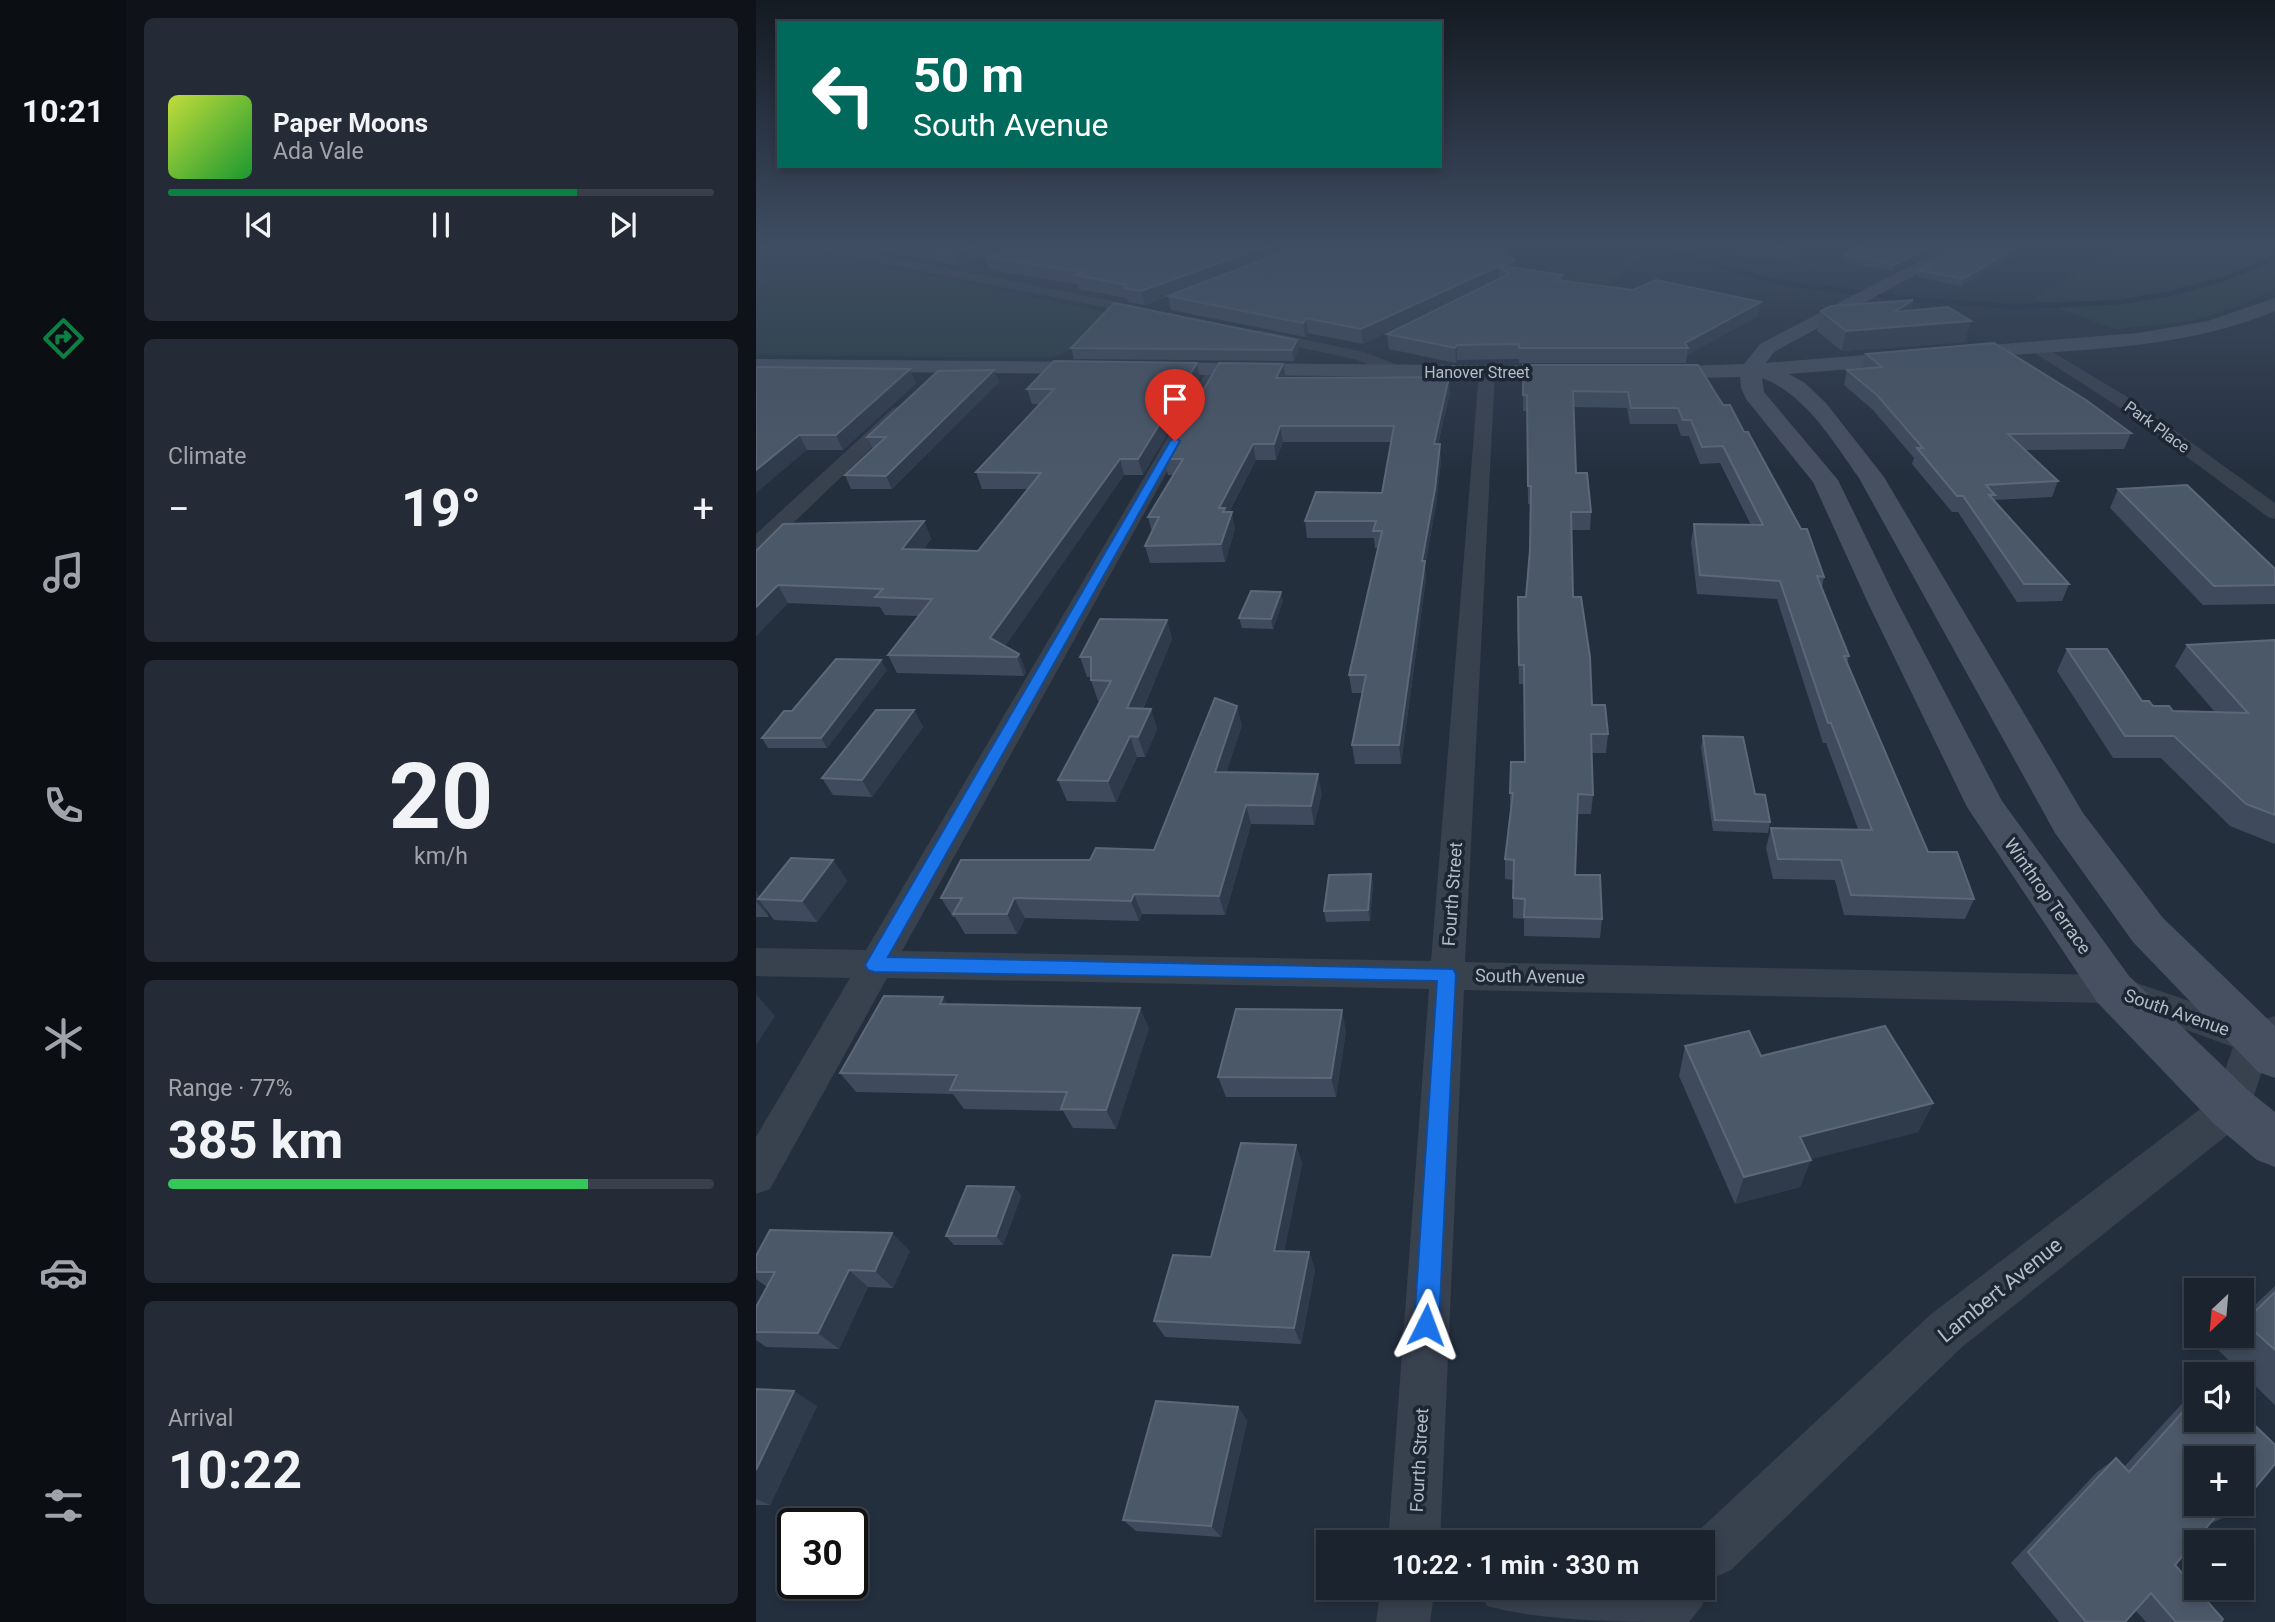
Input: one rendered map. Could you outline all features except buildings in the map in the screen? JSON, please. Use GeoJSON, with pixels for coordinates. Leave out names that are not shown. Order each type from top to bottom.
{"type":"FeatureCollection","features":[{"type":"Feature","properties":{"kind":"street"},"geometry":{"type":"LineString","coordinates":[[1755,369],[1760,354],[1767,348],[1818,321]]}},
{"type":"Feature","properties":{"kind":"street"},"geometry":{"type":"LineString","coordinates":[[1625,372],[1755,369],[2036,347],[2181,333],[2234,321]]}},
{"type":"Feature","properties":{"kind":"street"},"geometry":{"type":"LineString","coordinates":[[1239,331],[1358,355],[1400,371]]}},
{"type":"Feature","properties":{"kind":"street"},"geometry":{"type":"LineString","coordinates":[[1358,355],[1382,343]]}},
{"type":"Feature","properties":{"kind":"street","name":"Park Place"},"geometry":{"type":"LineString","coordinates":[[2036,347],[2128,405],[2275,513]]}},
{"type":"Feature","properties":{"kind":"street","name":"Hanover Street"},"geometry":{"type":"LineString","coordinates":[[756,365],[1598,372]]}},
{"type":"Feature","properties":{"kind":"street"},"geometry":{"type":"LineString","coordinates":[[929,383],[947,367]]}},
{"type":"Feature","properties":{"kind":"street"},"geometry":{"type":"LineString","coordinates":[[756,1175],[1216,369]]}},
{"type":"Feature","properties":{"kind":"street"},"geometry":{"type":"LineString","coordinates":[[1755,369],[1776,376],[1798,389],[1843,439],[1871,477],[2069,823],[2148,930],[2268,1043],[2232,1108]]}},
{"type":"Feature","properties":{"kind":"street","name":"Winthrop Terrace"},"geometry":{"type":"LineString","coordinates":[[1755,369],[1750,378],[1754,394],[1823,477],[1986,807],[2113,989],[2232,1108],[2275,1143]]}},
{"type":"Feature","properties":{"kind":"street","name":"Fourth Street"},"geometry":{"type":"LineString","coordinates":[[1415,1530],[1447,974],[1487,372]]}},
{"type":"Feature","properties":{"kind":"street"},"geometry":{"type":"LineString","coordinates":[[756,546],[911,400]]}},
{"type":"Feature","properties":{"kind":"street"},"geometry":{"type":"LineString","coordinates":[[1823,477],[1871,477]]}},
{"type":"Feature","properties":{"kind":"street"},"geometry":{"type":"LineString","coordinates":[[1883,603],[1946,605]]}},
{"type":"Feature","properties":{"kind":"street","name":"South Avenue"},"geometry":{"type":"LineString","coordinates":[[756,962],[2113,989],[2268,1043]]}},
{"type":"Feature","properties":{"kind":"street","name":"Lambert Avenue"},"geometry":{"type":"LineString","coordinates":[[1715,1551],[1947,1331],[2232,1108]]}},
{"type":"Feature","properties":{"kind":"street"},"geometry":{"type":"LineString","coordinates":[[1403,1622],[1406,1600]]}},
{"type":"Feature","properties":{"kind":"street","name":"Lambert Avenue"},"geometry":{"type":"LineString","coordinates":[[1654,1622],[1672,1600]]}},
{"type":"Feature","properties":{"kind":"green space"},"geometry":{"type":"Polygon","coordinates":[[[756,321],[1135,321],[1052,358],[756,355],[756,321]]]}},
{"type":"Feature","properties":{"kind":"green space"},"geometry":{"type":"Polygon","coordinates":[[[2093,321],[2192,321],[2191,321],[2116,329],[2093,321]]]}},
{"type":"Feature","properties":{"kind":"route"},"geometry":{"type":"LineString","coordinates":[[1175,441],[874,965],[1447,974],[1426,1325]]}}]}
